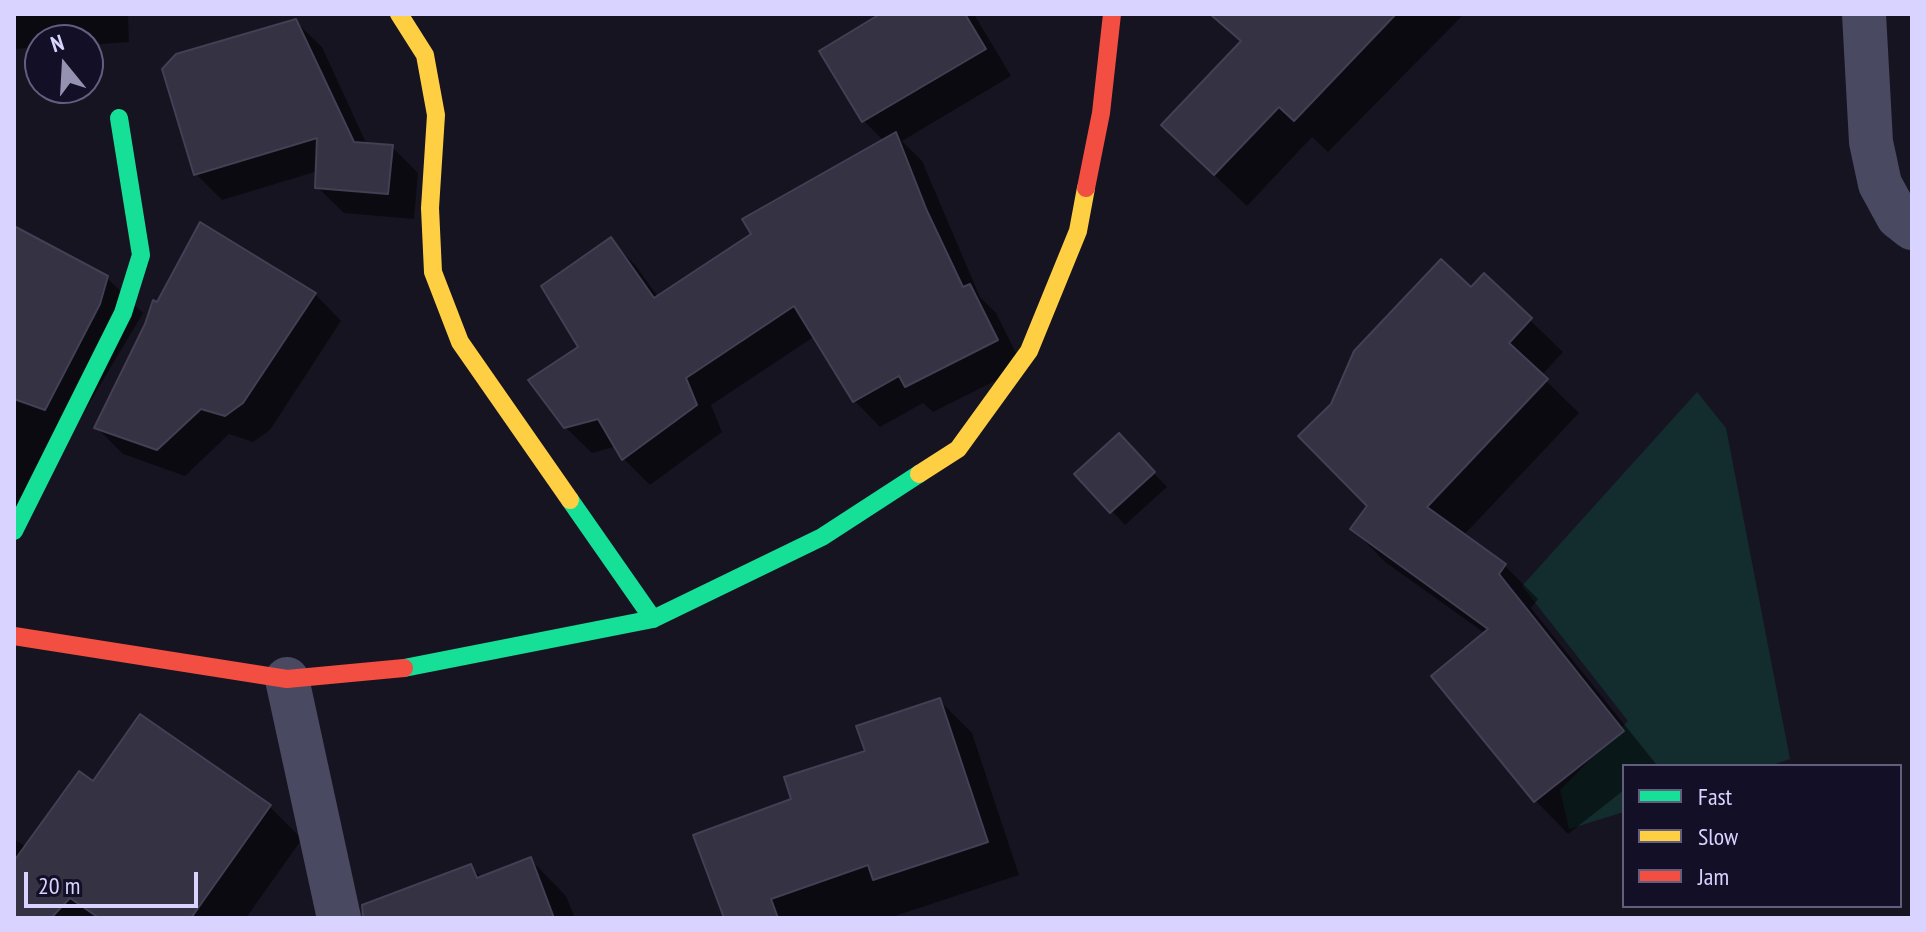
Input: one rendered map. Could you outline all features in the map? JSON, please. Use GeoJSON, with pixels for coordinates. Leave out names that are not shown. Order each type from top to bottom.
{"type":"FeatureCollection","features":[{"type":"Feature","properties":{"kind":"street"},"geometry":{"type":"LineString","coordinates":[[399,14],[425,55],[432,86],[436,115],[430,208],[433,272],[460,342],[653,619]]}},
{"type":"Feature","properties":{"kind":"street"},"geometry":{"type":"LineString","coordinates":[[14,636],[287,679],[430,665],[653,619],[822,537],[958,449],[1029,351],[1078,231],[1101,113],[1112,14]]}},
{"type":"Feature","properties":{"kind":"street"},"geometry":{"type":"LineString","coordinates":[[1864,14],[1871,142],[1880,184],[1898,217],[1912,228]]}},
{"type":"Feature","properties":{"kind":"street"},"geometry":{"type":"LineString","coordinates":[[14,531],[123,313],[141,255],[119,118]]}},
{"type":"Feature","properties":{"kind":"street"},"geometry":{"type":"LineString","coordinates":[[287,679],[339,918]]}},
{"type":"Feature","properties":{"kind":"green space"},"geometry":{"type":"Polygon","coordinates":[[[1697,392],[1726,428],[1790,759],[1775,764],[1622,764],[1622,813],[1569,829],[1560,790],[1628,721],[1522,586],[1697,392]]]}},
{"type":"Feature","properties":{"kind":"building"},"geometry":{"type":"Polygon","coordinates":[[[880,14],[965,14],[986,49],[862,122],[819,51],[880,14]]]}},
{"type":"Feature","properties":{"kind":"building"},"geometry":{"type":"Polygon","coordinates":[[[1210,14],[1396,14],[1294,121],[1279,107],[1214,175],[1161,125],[1241,41],[1210,14]]]}},
{"type":"Feature","properties":{"kind":"building"},"geometry":{"type":"Polygon","coordinates":[[[296,19],[354,142],[393,145],[388,194],[315,188],[317,138],[194,175],[162,69],[176,54],[296,19]]]}},
{"type":"Feature","properties":{"kind":"building"},"geometry":{"type":"Polygon","coordinates":[[[896,132],[927,211],[963,287],[970,284],[998,340],[905,387],[899,376],[853,402],[794,306],[686,378],[697,405],[622,460],[598,419],[564,428],[528,380],[578,347],[541,286],[611,237],[654,298],[751,234],[742,219],[896,132]]]}},
{"type":"Feature","properties":{"kind":"building"},"geometry":{"type":"Polygon","coordinates":[[[200,222],[316,293],[243,403],[225,416],[201,409],[157,450],[94,428],[145,324],[153,300],[157,302],[200,222]]]}},
{"type":"Feature","properties":{"kind":"building"},"geometry":{"type":"Polygon","coordinates":[[[14,226],[108,276],[100,304],[45,410],[14,399],[14,226]]]}},
{"type":"Feature","properties":{"kind":"building"},"geometry":{"type":"Polygon","coordinates":[[[1441,259],[1471,287],[1484,273],[1532,318],[1509,343],[1548,379],[1427,507],[1506,564],[1499,574],[1624,731],[1534,802],[1431,676],[1488,629],[1350,529],[1367,506],[1298,436],[1331,404],[1354,351],[1441,259]]]}},
{"type":"Feature","properties":{"kind":"building"},"geometry":{"type":"Polygon","coordinates":[[[1119,433],[1155,472],[1110,513],[1074,474],[1119,433]]]}},
{"type":"Feature","properties":{"kind":"building"},"geometry":{"type":"Polygon","coordinates":[[[940,698],[988,842],[873,880],[868,865],[771,899],[778,918],[724,918],[693,835],[791,799],[784,777],[865,751],[856,726],[940,698]]]}},
{"type":"Feature","properties":{"kind":"building"},"geometry":{"type":"Polygon","coordinates":[[[140,714],[271,805],[191,918],[99,918],[70,898],[51,918],[14,918],[14,861],[79,771],[93,781],[140,714]]]}},
{"type":"Feature","properties":{"kind":"building"},"geometry":{"type":"Polygon","coordinates":[[[531,857],[554,918],[363,918],[362,905],[471,864],[477,878],[531,857]]]}},
{"type":"Feature","properties":{"kind":"traffic: fast"},"geometry":{"type":"LineString","coordinates":[[14,531],[123,313],[141,255],[119,118]]}},
{"type":"Feature","properties":{"kind":"traffic: fast"},"geometry":{"type":"LineString","coordinates":[[404,668],[653,619],[822,537],[919,474]]}},
{"type":"Feature","properties":{"kind":"traffic: fast"},"geometry":{"type":"LineString","coordinates":[[570,500],[653,619]]}},
{"type":"Feature","properties":{"kind":"traffic: slow"},"geometry":{"type":"LineString","coordinates":[[399,14],[425,55],[436,115],[430,208],[433,272],[460,342],[570,500]]}},
{"type":"Feature","properties":{"kind":"traffic: slow"},"geometry":{"type":"LineString","coordinates":[[919,474],[958,449],[1029,351],[1078,231],[1086,188]]}},
{"type":"Feature","properties":{"kind":"traffic: jam"},"geometry":{"type":"LineString","coordinates":[[1086,188],[1101,113],[1112,14]]}},
{"type":"Feature","properties":{"kind":"traffic: jam"},"geometry":{"type":"LineString","coordinates":[[14,636],[287,679],[404,668]]}}]}
